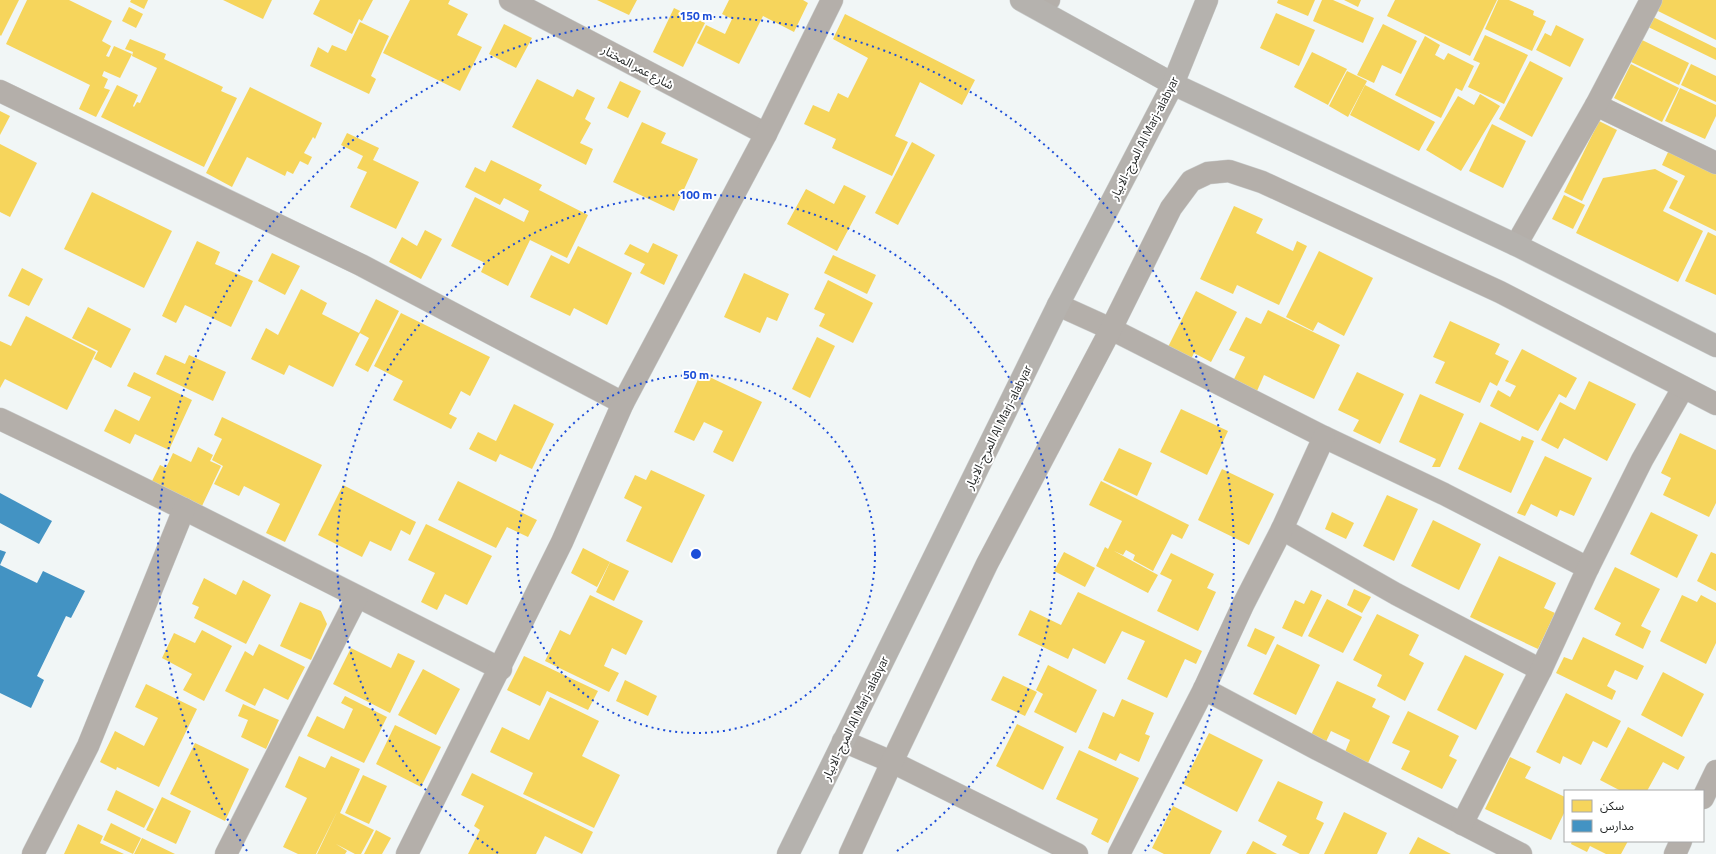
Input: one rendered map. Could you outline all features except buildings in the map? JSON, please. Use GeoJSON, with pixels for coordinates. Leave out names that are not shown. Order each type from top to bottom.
{"type":"FeatureCollection","features":[{"type":"Feature","properties":{"kind":"main road","name":"المرج-الابيار Al Marj-alabyar"},"geometry":{"type":"LineString","coordinates":[[788,854],[1058,305],[1174,84],[1207,0]]}},
{"type":"Feature","properties":{"kind":"main road"},"geometry":{"type":"LineString","coordinates":[[1034,2],[1174,84],[1516,244],[1716,346]]}},
{"type":"Feature","properties":{"kind":"street","name":"شارع عمر المختار"},"geometry":{"type":"LineString","coordinates":[[510,0],[766,134]]}},
{"type":"Feature","properties":{"kind":"street"},"geometry":{"type":"LineString","coordinates":[[408,854],[562,542],[623,403],[766,134],[832,0]]}},
{"type":"Feature","properties":{"kind":"street"},"geometry":{"type":"LineString","coordinates":[[1516,244],[1596,106],[1651,0]]}},
{"type":"Feature","properties":{"kind":"street"},"geometry":{"type":"LineString","coordinates":[[0,91],[361,265],[623,403]]}},
{"type":"Feature","properties":{"kind":"street"},"geometry":{"type":"LineString","coordinates":[[1596,106],[1716,163]]}},
{"type":"Feature","properties":{"kind":"street"},"geometry":{"type":"LineString","coordinates":[[850,854],[892,762],[987,564],[1111,329],[1171,208],[1191,181],[1208,173],[1229,171],[1262,182],[1500,292],[1716,404]]}},
{"type":"Feature","properties":{"kind":"street"},"geometry":{"type":"LineString","coordinates":[[1058,305],[1111,329],[1324,437],[1444,494],[1588,568]]}},
{"type":"Feature","properties":{"kind":"street"},"geometry":{"type":"LineString","coordinates":[[1462,824],[1542,670],[1588,568],[1642,460],[1683,388]]}},
{"type":"Feature","properties":{"kind":"street"},"geometry":{"type":"LineString","coordinates":[[0,419],[184,509],[501,668]]}},
{"type":"Feature","properties":{"kind":"street"},"geometry":{"type":"LineString","coordinates":[[1119,854],[1204,689],[1243,605],[1282,529],[1324,437]]}},
{"type":"Feature","properties":{"kind":"street"},"geometry":{"type":"LineString","coordinates":[[33,854],[88,746],[184,509]]}},
{"type":"Feature","properties":{"kind":"street"},"geometry":{"type":"LineString","coordinates":[[1282,529],[1396,594],[1542,670]]}},
{"type":"Feature","properties":{"kind":"street"},"geometry":{"type":"LineString","coordinates":[[226,854],[357,597]]}},
{"type":"Feature","properties":{"kind":"street"},"geometry":{"type":"LineString","coordinates":[[1204,689],[1316,750],[1521,854]]}},
{"type":"Feature","properties":{"kind":"street"},"geometry":{"type":"LineString","coordinates":[[843,741],[892,762],[1076,854]]}},
{"type":"Feature","properties":{"kind":"street"},"geometry":{"type":"LineString","coordinates":[[1704,796],[1716,772]]}},
{"type":"Feature","properties":{"kind":"street"},"geometry":{"type":"LineString","coordinates":[[1675,854],[1681,842]]}}]}
